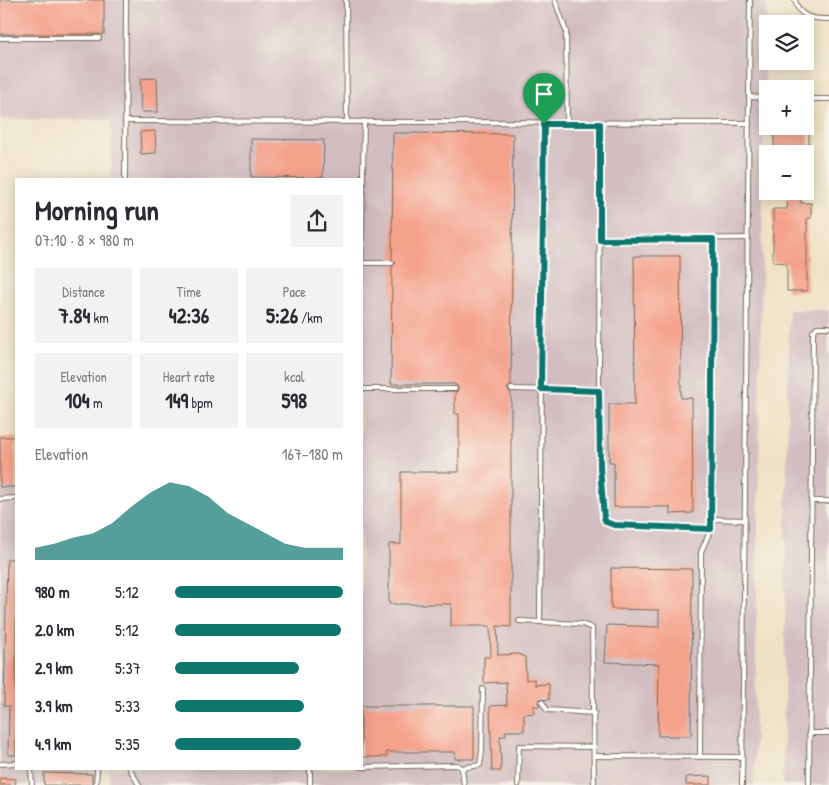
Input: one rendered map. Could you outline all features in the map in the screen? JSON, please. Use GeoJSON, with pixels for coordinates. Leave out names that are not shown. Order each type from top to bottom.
{"type":"FeatureCollection","features":[{"type":"Feature","properties":{"kind":"lane"},"geometry":{"type":"LineString","coordinates":[[125,178],[126,0]]}},
{"type":"Feature","properties":{"kind":"lane"},"geometry":{"type":"LineString","coordinates":[[346,0],[347,121]]}},
{"type":"Feature","properties":{"kind":"lane"},"geometry":{"type":"LineString","coordinates":[[555,0],[566,31],[567,124]]}},
{"type":"Feature","properties":{"kind":"lane"},"geometry":{"type":"LineString","coordinates":[[742,785],[743,520],[750,0]]}},
{"type":"Feature","properties":{"kind":"lane"},"geometry":{"type":"LineString","coordinates":[[796,0],[799,10],[805,16],[814,19],[829,19]]}},
{"type":"Feature","properties":{"kind":"lane"},"geometry":{"type":"LineString","coordinates":[[0,38],[99,38]]}},
{"type":"Feature","properties":{"kind":"lane"},"geometry":{"type":"LineString","coordinates":[[749,97],[759,98]]}},
{"type":"Feature","properties":{"kind":"lane"},"geometry":{"type":"LineString","coordinates":[[814,98],[829,99]]}},
{"type":"Feature","properties":{"kind":"lane"},"geometry":{"type":"LineString","coordinates":[[126,121],[364,121],[544,124],[748,123]]}},
{"type":"Feature","properties":{"kind":"lane"},"geometry":{"type":"LineString","coordinates":[[363,178],[364,121]]}},
{"type":"Feature","properties":{"kind":"lane"},"geometry":{"type":"LineString","coordinates":[[540,622],[544,124]]}},
{"type":"Feature","properties":{"kind":"lane"},"geometry":{"type":"LineString","coordinates":[[600,124],[599,391],[600,467],[604,518],[606,522],[614,525],[711,529]]}},
{"type":"Feature","properties":{"kind":"lane"},"geometry":{"type":"LineString","coordinates":[[600,240],[748,238]]}},
{"type":"Feature","properties":{"kind":"lane"},"geometry":{"type":"LineString","coordinates":[[700,757],[701,552],[711,529],[713,239]]}},
{"type":"Feature","properties":{"kind":"lane"},"geometry":{"type":"LineString","coordinates":[[363,263],[392,263]]}},
{"type":"Feature","properties":{"kind":"lane"},"geometry":{"type":"LineString","coordinates":[[809,785],[813,332],[816,327],[829,328]]}},
{"type":"Feature","properties":{"kind":"lane"},"geometry":{"type":"LineString","coordinates":[[363,389],[455,389]]}},
{"type":"Feature","properties":{"kind":"lane"},"geometry":{"type":"LineString","coordinates":[[511,389],[599,391]]}},
{"type":"Feature","properties":{"kind":"lane"},"geometry":{"type":"LineString","coordinates":[[0,499],[15,498]]}},
{"type":"Feature","properties":{"kind":"lane"},"geometry":{"type":"LineString","coordinates":[[811,501],[829,501]]}},
{"type":"Feature","properties":{"kind":"lane"},"geometry":{"type":"LineString","coordinates":[[711,519],[743,520]]}},
{"type":"Feature","properties":{"kind":"lane"},"geometry":{"type":"LineString","coordinates":[[519,621],[582,624],[592,628],[594,785]]}},
{"type":"Feature","properties":{"kind":"lane"},"geometry":{"type":"LineString","coordinates":[[363,767],[457,765],[462,768],[475,767],[480,764],[482,758],[483,688]]}},
{"type":"Feature","properties":{"kind":"lane"},"geometry":{"type":"LineString","coordinates":[[542,702],[547,710],[594,713]]}},
{"type":"Feature","properties":{"kind":"lane"},"geometry":{"type":"LineString","coordinates":[[809,733],[829,734]]}},
{"type":"Feature","properties":{"kind":"lane"},"geometry":{"type":"LineString","coordinates":[[518,785],[519,746],[594,746]]}},
{"type":"Feature","properties":{"kind":"lane"},"geometry":{"type":"LineString","coordinates":[[594,756],[742,757]]}},
{"type":"Feature","properties":{"kind":"lane"},"geometry":{"type":"LineString","coordinates":[[0,764],[15,763]]}},
{"type":"Feature","properties":{"kind":"lane"},"geometry":{"type":"LineString","coordinates":[[462,768],[464,785]]}},
{"type":"Feature","properties":{"kind":"lane"},"geometry":{"type":"LineString","coordinates":[[31,770],[32,785]]}},
{"type":"Feature","properties":{"kind":"lane"},"geometry":{"type":"LineString","coordinates":[[96,785],[97,770]]}},
{"type":"Feature","properties":{"kind":"lane"},"geometry":{"type":"LineString","coordinates":[[131,770],[139,785]]}},
{"type":"Feature","properties":{"kind":"lane"},"geometry":{"type":"LineString","coordinates":[[310,770],[310,785]]}},
{"type":"Feature","properties":{"kind":"shaded area"},"geometry":{"type":"Polygon","coordinates":[[[0,0],[766,0],[766,15],[759,15],[759,70],[765,70],[765,80],[759,80],[759,135],[764,135],[764,145],[759,145],[759,200],[763,200],[754,785],[109,785],[109,770],[363,770],[363,178],[111,178],[111,120],[0,119],[0,0]]]}},
{"type":"Feature","properties":{"kind":"shaded area"},"geometry":{"type":"Polygon","coordinates":[[[789,310],[829,310],[829,785],[783,785],[789,310]]]}},
{"type":"Feature","properties":{"kind":"shaded area"},"geometry":{"type":"Polygon","coordinates":[[[0,442],[15,442],[15,770],[98,770],[98,785],[0,785],[0,442]]]}},
{"type":"Feature","properties":{"kind":"building"},"geometry":{"type":"Polygon","coordinates":[[[0,0],[104,0],[104,34],[0,34],[0,0]]]}},
{"type":"Feature","properties":{"kind":"building"},"geometry":{"type":"Polygon","coordinates":[[[157,78],[158,112],[141,112],[140,79],[157,78]]]}},
{"type":"Feature","properties":{"kind":"building"},"geometry":{"type":"Polygon","coordinates":[[[155,131],[156,153],[141,154],[140,132],[155,131]]]}},
{"type":"Feature","properties":{"kind":"building"},"geometry":{"type":"Polygon","coordinates":[[[393,133],[513,134],[511,385],[507,389],[511,393],[511,627],[497,626],[498,655],[518,654],[525,657],[526,680],[535,679],[535,685],[549,684],[549,700],[540,699],[538,702],[540,706],[533,706],[534,713],[524,714],[524,731],[505,731],[506,736],[500,736],[501,771],[492,771],[490,706],[507,705],[506,682],[484,683],[484,657],[491,657],[490,626],[451,626],[451,604],[389,604],[389,544],[401,544],[401,472],[459,472],[459,414],[455,414],[455,393],[458,387],[455,384],[391,384],[392,267],[396,263],[392,259],[393,133]]]}},
{"type":"Feature","properties":{"kind":"building"},"geometry":{"type":"Polygon","coordinates":[[[774,135],[809,135],[809,145],[774,145],[774,135]]]}},
{"type":"Feature","properties":{"kind":"building"},"geometry":{"type":"Polygon","coordinates":[[[251,139],[324,140],[323,178],[251,177],[251,139]]]}},
{"type":"Feature","properties":{"kind":"building"},"geometry":{"type":"Polygon","coordinates":[[[788,200],[801,200],[801,203],[811,203],[811,218],[807,218],[807,291],[787,291],[787,263],[773,262],[773,209],[787,209],[788,200]]]}},
{"type":"Feature","properties":{"kind":"building"},"geometry":{"type":"Polygon","coordinates":[[[634,256],[680,256],[681,398],[692,398],[693,513],[670,514],[670,507],[614,507],[614,462],[609,462],[609,404],[635,404],[634,256]]]}},
{"type":"Feature","properties":{"kind":"building"},"geometry":{"type":"Polygon","coordinates":[[[0,437],[15,437],[15,487],[0,487],[0,437]]]}},
{"type":"Feature","properties":{"kind":"building"},"geometry":{"type":"Polygon","coordinates":[[[7,559],[15,559],[15,755],[8,755],[9,706],[4,706],[7,559]]]}},
{"type":"Feature","properties":{"kind":"building"},"geometry":{"type":"Polygon","coordinates":[[[611,568],[692,569],[691,736],[658,736],[659,664],[605,662],[607,625],[659,627],[659,610],[611,609],[611,568]]]}},
{"type":"Feature","properties":{"kind":"building"},"geometry":{"type":"Polygon","coordinates":[[[363,706],[474,706],[474,759],[455,759],[455,752],[387,752],[387,757],[363,757],[363,706]]]}},
{"type":"Feature","properties":{"kind":"building"},"geometry":{"type":"Polygon","coordinates":[[[44,773],[92,774],[92,785],[44,785],[44,773]]]}},
{"type":"Feature","properties":{"kind":"building"},"geometry":{"type":"Polygon","coordinates":[[[711,776],[711,785],[686,785],[686,777],[711,776]]]}},
{"type":"Feature","properties":{"kind":"building"},"geometry":{"type":"Polygon","coordinates":[[[0,778],[16,779],[15,785],[0,785],[0,778]]]}},
{"type":"Feature","properties":{"kind":"route"},"geometry":{"type":"LineString","coordinates":[[544,124],[600,124],[600,240],[713,239],[711,529],[614,525],[606,522],[604,518],[600,467],[599,391],[541,389],[544,124]]}}]}
